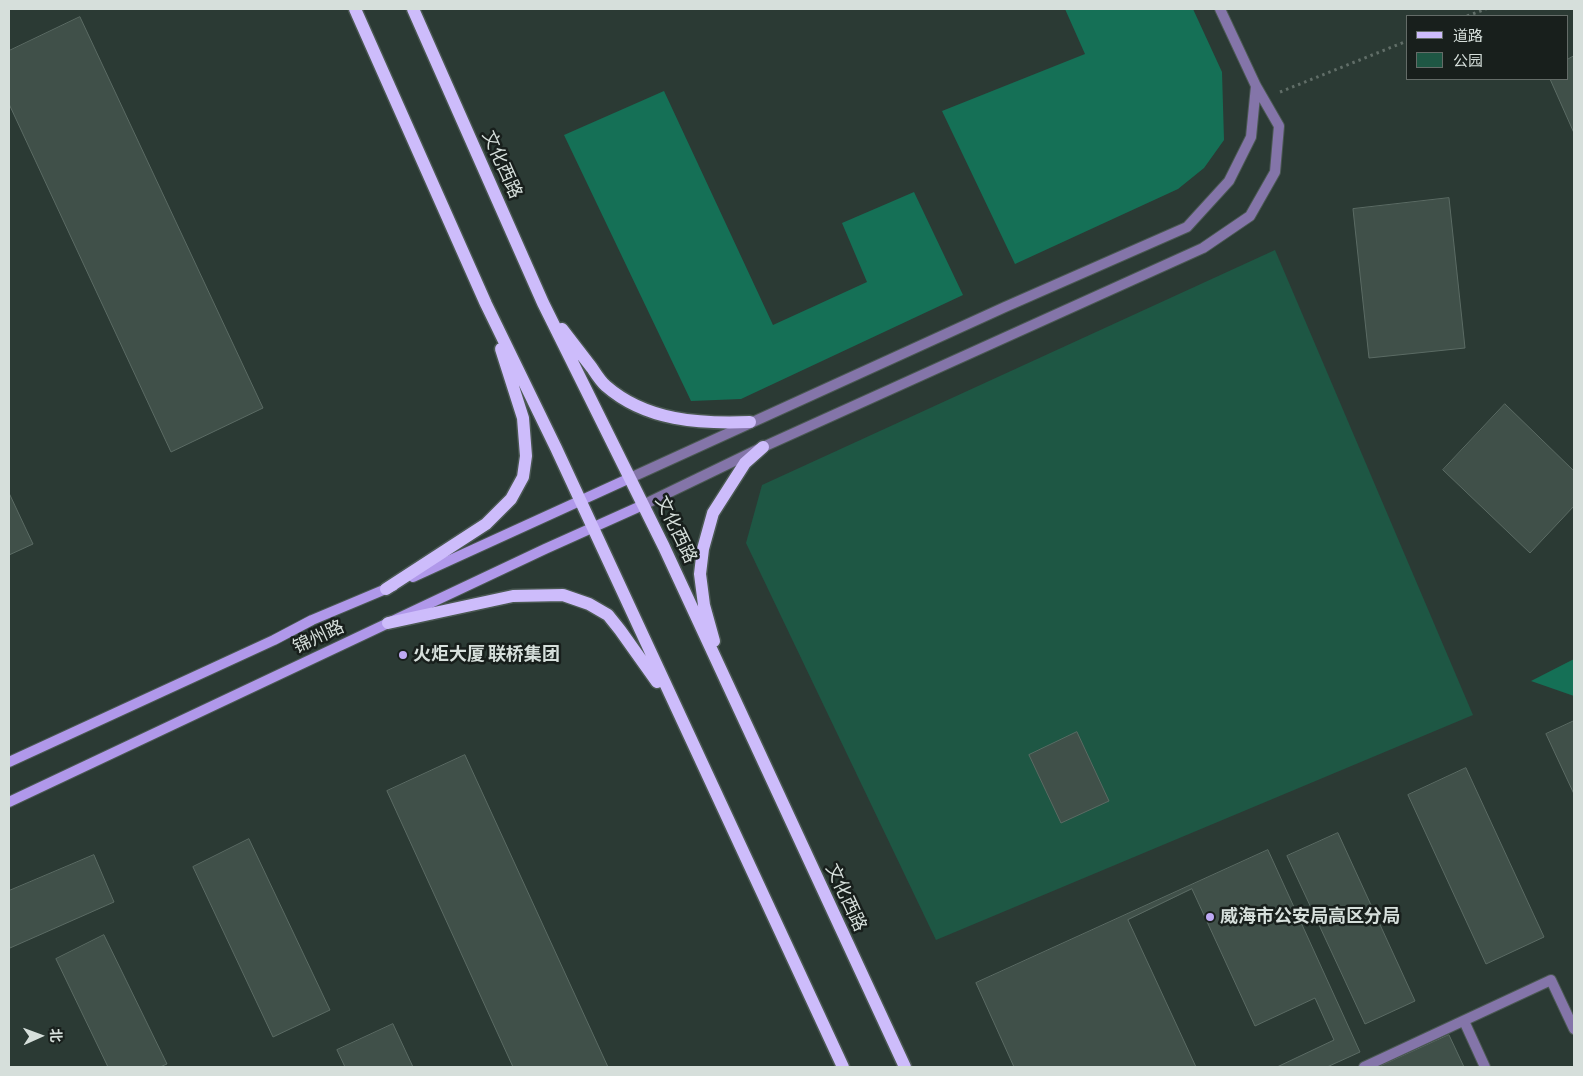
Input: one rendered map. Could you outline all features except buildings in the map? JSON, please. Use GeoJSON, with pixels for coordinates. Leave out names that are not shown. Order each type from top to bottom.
{"type":"FeatureCollection","features":[{"type":"Feature","properties":{"kind":"main road"},"geometry":{"type":"LineString","coordinates":[[355,9],[486,304],[580,501],[843,1067]]}},
{"type":"Feature","properties":{"kind":"main road","name":"文化西路"},"geometry":{"type":"LineString","coordinates":[[413,9],[543,303],[664,547],[904,1067]]}},
{"type":"Feature","properties":{"kind":"main road"},"geometry":{"type":"LineString","coordinates":[[543,303],[605,386],[629,403],[663,416],[690,422],[717,424],[750,422]]}},
{"type":"Feature","properties":{"kind":"main road"},"geometry":{"type":"LineString","coordinates":[[386,589],[486,524],[511,499],[523,478],[526,456],[523,418],[486,304]]}},
{"type":"Feature","properties":{"kind":"main road"},"geometry":{"type":"LineString","coordinates":[[727,685],[704,605],[700,574],[702,549],[712,513],[745,463],[763,447]]}},
{"type":"Feature","properties":{"kind":"main road","name":"锦州路"},"geometry":{"type":"LineString","coordinates":[[9,762],[274,640],[312,620],[386,589],[630,478]]}},
{"type":"Feature","properties":{"kind":"main road","name":"锦州路"},"geometry":{"type":"LineString","coordinates":[[9,802],[643,505]]}},
{"type":"Feature","properties":{"kind":"main road"},"geometry":{"type":"LineString","coordinates":[[388,623],[513,596],[563,595],[590,604],[608,615],[676,708]]}},
{"type":"Feature","properties":{"kind":"lane"},"geometry":{"type":"LineString","coordinates":[[643,505],[763,447],[1203,248],[1250,216],[1275,172],[1279,126],[1256,86],[1220,9]]}},
{"type":"Feature","properties":{"kind":"lane"},"geometry":{"type":"LineString","coordinates":[[630,478],[1005,306],[1187,227],[1229,181],[1251,137],[1256,86]]}},
{"type":"Feature","properties":{"kind":"lane"},"geometry":{"type":"LineString","coordinates":[[1364,1067],[1551,980],[1574,1030]]}},
{"type":"Feature","properties":{"kind":"lane"},"geometry":{"type":"LineString","coordinates":[[1464,1021],[1485,1067]]}},
{"type":"Feature","properties":{"kind":"path"},"geometry":{"type":"LineString","coordinates":[[1470,15],[1486,9]]}},
{"type":"Feature","properties":{"kind":"path"},"geometry":{"type":"LineString","coordinates":[[1263,98],[1406,41]]}},
{"type":"Feature","properties":{"kind":"green space"},"geometry":{"type":"Polygon","coordinates":[[[1065,9],[1193,9],[1222,72],[1224,140],[1204,168],[1178,189],[1015,264],[942,111],[1085,54],[1065,9]]]}},
{"type":"Feature","properties":{"kind":"green space"},"geometry":{"type":"Polygon","coordinates":[[[664,91],[773,325],[867,282],[842,223],[914,192],[963,295],[741,399],[691,401],[564,135],[664,91]]]}},
{"type":"Feature","properties":{"kind":"green space"},"geometry":{"type":"Polygon","coordinates":[[[1275,250],[1473,715],[936,940],[746,543],[762,485],[1275,250]]]}},
{"type":"Feature","properties":{"kind":"green space"},"geometry":{"type":"Polygon","coordinates":[[[1574,659],[1574,696],[1531,681],[1574,659]]]}},
{"type":"Feature","properties":{"kind":"place","name":"火炬大厦 联桥集团"},"geometry":{"type":"Point","coordinates":[403,655]}},
{"type":"Feature","properties":{"kind":"place","name":"威海市公安局高区分局"},"geometry":{"type":"Point","coordinates":[1210,917]}}]}
